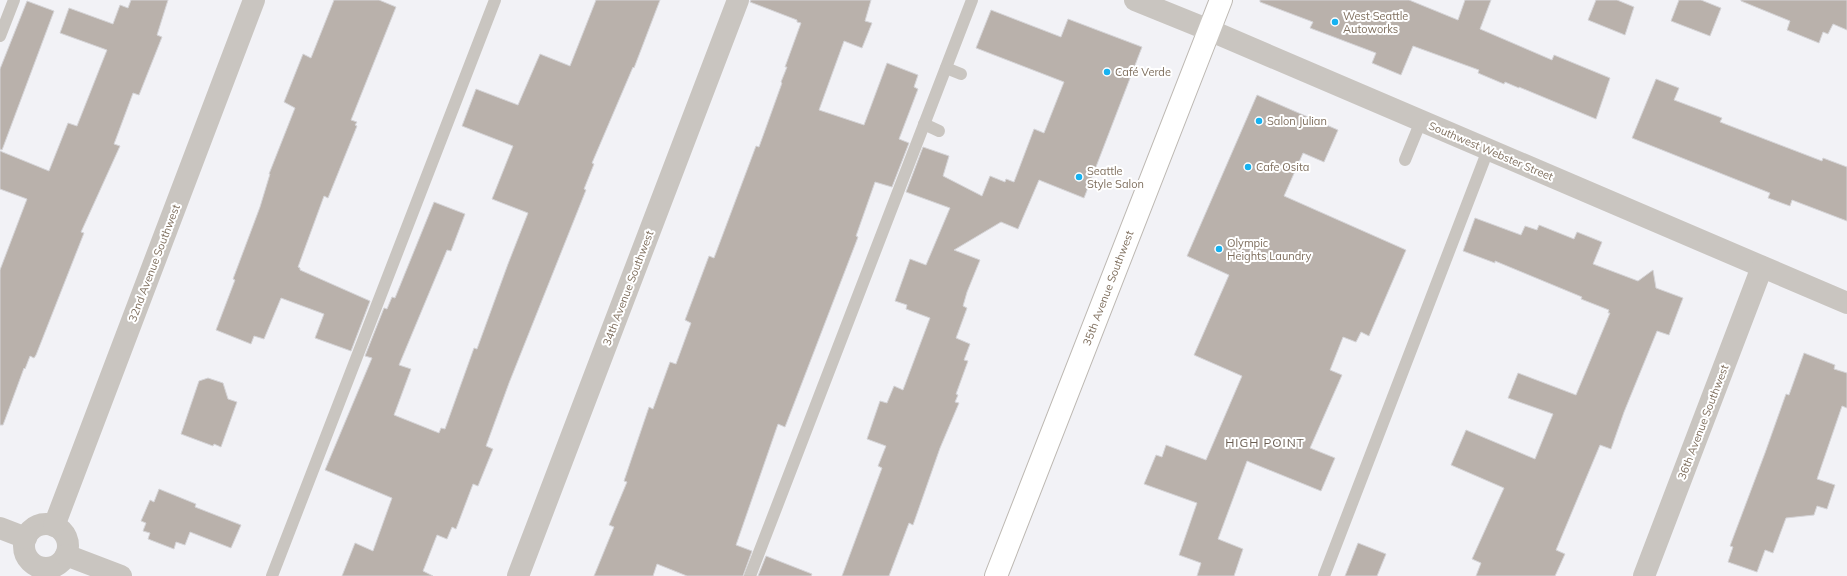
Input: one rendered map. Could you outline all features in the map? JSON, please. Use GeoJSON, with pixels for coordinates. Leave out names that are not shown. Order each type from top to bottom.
{"type":"FeatureCollection","features":[{"type":"Feature","properties":{"kind":"main road","name":"35th Avenue Southwest"},"geometry":{"type":"LineString","coordinates":[[996,576],[1221,0]]}},
{"type":"Feature","properties":{"kind":"street","name":"32nd Avenue Southwest"},"geometry":{"type":"LineString","coordinates":[[54,526],[254,0]]}},
{"type":"Feature","properties":{"kind":"street","name":"34th Avenue Southwest"},"geometry":{"type":"LineString","coordinates":[[518,576],[738,0]]}},
{"type":"Feature","properties":{"kind":"street","name":"Southwest Webster Street"},"geometry":{"type":"LineString","coordinates":[[1134,0],[1209,30],[1847,304]]}},
{"type":"Feature","properties":{"kind":"street","name":"36th Avenue Southwest"},"geometry":{"type":"LineString","coordinates":[[1644,576],[1762,267]]}},
{"type":"Feature","properties":{"kind":"street"},"geometry":{"type":"LineString","coordinates":[[40,525],[54,526],[61,530],[66,536],[68,543],[66,554],[60,563],[53,567],[38,571],[25,553],[24,546],[26,538],[33,528],[40,525]]}},
{"type":"Feature","properties":{"kind":"street"},"geometry":{"type":"LineString","coordinates":[[0,528],[26,538]]}},
{"type":"Feature","properties":{"kind":"street"},"geometry":{"type":"LineString","coordinates":[[66,554],[121,576]]}},
{"type":"Feature","properties":{"kind":"lane"},"geometry":{"type":"LineString","coordinates":[[0,36],[14,0]]}},
{"type":"Feature","properties":{"kind":"lane"},"geometry":{"type":"LineString","coordinates":[[272,576],[495,0]]}},
{"type":"Feature","properties":{"kind":"lane"},"geometry":{"type":"LineString","coordinates":[[750,576],[972,0]]}},
{"type":"Feature","properties":{"kind":"lane"},"geometry":{"type":"LineString","coordinates":[[946,68],[961,74]]}},
{"type":"Feature","properties":{"kind":"lane"},"geometry":{"type":"LineString","coordinates":[[1404,160],[1420,121]]}},
{"type":"Feature","properties":{"kind":"lane"},"geometry":{"type":"LineString","coordinates":[[924,124],[939,131]]}},
{"type":"Feature","properties":{"kind":"lane"},"geometry":{"type":"LineString","coordinates":[[1324,576],[1488,150]]}},
{"type":"Feature","properties":{"kind":"building"},"geometry":{"type":"Polygon","coordinates":[[[131,0],[168,0],[157,35],[162,37],[139,95],[133,93],[114,144],[120,146],[81,232],[84,233],[36,355],[34,358],[30,356],[25,369],[24,368],[3,425],[0,425],[0,270],[27,199],[0,189],[0,151],[49,171],[68,123],[77,126],[107,50],[60,33],[69,8],[113,24],[120,5],[128,8],[131,0]]]}},
{"type":"Feature","properties":{"kind":"building"},"geometry":{"type":"Polygon","coordinates":[[[334,0],[379,0],[396,7],[351,120],[357,122],[355,125],[357,126],[328,198],[324,196],[298,267],[300,270],[370,301],[351,351],[315,338],[324,314],[281,298],[264,339],[254,336],[251,344],[216,330],[260,207],[269,174],[295,108],[284,102],[303,54],[311,58],[334,0]]]}},
{"type":"Feature","properties":{"kind":"building"},"geometry":{"type":"Polygon","coordinates":[[[596,0],[660,0],[634,68],[633,67],[592,163],[594,164],[584,189],[586,190],[509,383],[486,446],[493,449],[478,486],[473,484],[456,529],[452,527],[447,539],[437,535],[423,571],[433,576],[342,576],[355,543],[373,551],[392,498],[325,470],[372,358],[365,356],[384,308],[387,309],[392,297],[395,298],[434,202],[465,214],[451,251],[447,250],[399,365],[411,369],[394,415],[439,433],[441,428],[445,429],[474,348],[477,349],[528,213],[492,199],[513,146],[462,126],[476,89],[518,105],[540,54],[570,66],[596,0]]]}},
{"type":"Feature","properties":{"kind":"building"},"geometry":{"type":"Polygon","coordinates":[[[751,0],[871,0],[865,21],[872,23],[862,48],[844,41],[819,110],[864,125],[887,63],[918,75],[914,87],[918,89],[899,139],[909,143],[892,187],[875,182],[856,236],[858,237],[785,427],[778,424],[736,545],[752,551],[743,576],[687,576],[657,564],[653,576],[594,576],[614,527],[609,525],[627,482],[624,481],[649,407],[653,409],[670,362],[676,364],[691,323],[685,320],[709,256],[714,258],[756,146],[759,147],[782,83],[781,82],[787,67],[785,67],[801,23],[797,22],[797,20],[750,2],[751,0]]]}},
{"type":"Feature","properties":{"kind":"building"},"geometry":{"type":"Polygon","coordinates":[[[1260,0],[1409,0],[1458,20],[1465,0],[1491,0],[1480,29],[1552,60],[1554,55],[1610,78],[1596,119],[1519,87],[1505,82],[1504,84],[1478,73],[1479,70],[1413,46],[1401,75],[1372,63],[1376,53],[1310,28],[1313,22],[1260,2],[1260,0]]]}},
{"type":"Feature","properties":{"kind":"building"},"geometry":{"type":"Polygon","coordinates":[[[1596,0],[1617,0],[1634,7],[1625,35],[1588,20],[1596,0]]]}},
{"type":"Feature","properties":{"kind":"building"},"geometry":{"type":"Polygon","coordinates":[[[1679,0],[1701,0],[1721,8],[1710,36],[1671,21],[1679,0]]]}},
{"type":"Feature","properties":{"kind":"building"},"geometry":{"type":"Polygon","coordinates":[[[1741,0],[1847,0],[1847,30],[1833,24],[1828,34],[1823,32],[1819,43],[1787,30],[1790,21],[1741,0]]]}},
{"type":"Feature","properties":{"kind":"building"},"geometry":{"type":"Polygon","coordinates":[[[27,1],[54,11],[2,150],[0,149],[0,69],[27,1]]]}},
{"type":"Feature","properties":{"kind":"building"},"geometry":{"type":"Polygon","coordinates":[[[991,10],[1061,37],[1068,19],[1142,47],[1084,198],[1039,180],[1018,229],[1001,222],[954,250],[980,260],[967,292],[963,306],[967,308],[956,338],[970,344],[964,360],[968,361],[956,394],[958,395],[955,402],[959,403],[940,448],[913,525],[909,523],[889,576],[842,576],[882,468],[878,466],[886,446],[867,439],[880,401],[887,403],[894,386],[903,390],[930,318],[906,309],[907,305],[895,301],[910,259],[926,265],[950,208],[906,192],[923,147],[949,156],[943,176],[982,196],[990,176],[1005,182],[1006,179],[1014,182],[1034,129],[1044,133],[1064,82],[976,48],[991,10]]]}},
{"type":"Feature","properties":{"kind":"building"},"geometry":{"type":"Polygon","coordinates":[[[1656,79],[1679,88],[1674,100],[1722,118],[1720,122],[1822,161],[1823,158],[1847,167],[1847,221],[1792,200],[1790,206],[1768,198],[1770,193],[1632,138],[1656,79]]]}},
{"type":"Feature","properties":{"kind":"building"},"geometry":{"type":"Polygon","coordinates":[[[1257,95],[1338,130],[1324,162],[1303,153],[1284,196],[1406,250],[1369,336],[1361,332],[1356,342],[1343,337],[1330,370],[1342,375],[1310,448],[1335,458],[1321,491],[1247,461],[1218,539],[1243,549],[1234,576],[1197,576],[1201,563],[1179,555],[1197,503],[1144,484],[1156,455],[1162,457],[1166,445],[1206,460],[1242,376],[1194,355],[1229,275],[1187,256],[1257,95]]]}},
{"type":"Feature","properties":{"kind":"building"},"geometry":{"type":"Polygon","coordinates":[[[1475,218],[1521,235],[1525,226],[1537,230],[1539,225],[1574,239],[1577,232],[1602,242],[1593,264],[1638,281],[1653,270],[1656,288],[1683,298],[1669,335],[1657,331],[1624,412],[1611,449],[1600,445],[1556,550],[1565,554],[1555,576],[1476,576],[1481,563],[1472,559],[1504,488],[1451,465],[1466,430],[1535,459],[1553,414],[1508,398],[1518,373],[1576,395],[1610,313],[1608,313],[1609,310],[1581,299],[1582,297],[1495,261],[1495,263],[1463,251],[1475,218]]]}},
{"type":"Feature","properties":{"kind":"building"},"geometry":{"type":"Polygon","coordinates":[[[1804,353],[1835,365],[1834,369],[1847,373],[1847,408],[1842,406],[1817,479],[1835,485],[1827,509],[1817,506],[1814,515],[1786,518],[1773,553],[1765,550],[1757,572],[1728,562],[1733,547],[1730,546],[1786,394],[1789,395],[1804,353]]]}},
{"type":"Feature","properties":{"kind":"building"},"geometry":{"type":"Polygon","coordinates":[[[208,378],[223,383],[228,399],[237,402],[221,447],[214,444],[213,446],[181,434],[199,381],[208,378]]]}},
{"type":"Feature","properties":{"kind":"building"},"geometry":{"type":"Polygon","coordinates":[[[159,489],[196,504],[195,507],[241,525],[231,548],[190,532],[185,545],[176,542],[174,549],[148,539],[150,533],[143,531],[146,523],[141,521],[150,500],[154,502],[159,489]]]}},
{"type":"Feature","properties":{"kind":"building"},"geometry":{"type":"Polygon","coordinates":[[[1358,543],[1386,554],[1377,576],[1345,576],[1358,543]]]}},
{"type":"Feature","properties":{"kind":"building"},"geometry":{"type":"Polygon","coordinates":[[[766,556],[812,574],[811,576],[758,576],[766,556]]]}},
{"type":"Feature","properties":{"kind":"place","name":"West Seattle Autoworks"},"geometry":{"type":"Point","coordinates":[1335,22]}},
{"type":"Feature","properties":{"kind":"place","name":"Café Verde"},"geometry":{"type":"Point","coordinates":[1107,72]}},
{"type":"Feature","properties":{"kind":"place","name":"Salon Julian"},"geometry":{"type":"Point","coordinates":[1259,121]}},
{"type":"Feature","properties":{"kind":"place","name":"Cafe Osita"},"geometry":{"type":"Point","coordinates":[1248,167]}},
{"type":"Feature","properties":{"kind":"place","name":"Seattle Style Salon"},"geometry":{"type":"Point","coordinates":[1079,177]}},
{"type":"Feature","properties":{"kind":"place","name":"Olympic Heights Laundry"},"geometry":{"type":"Point","coordinates":[1219,249]}},
{"type":"Feature","properties":{"kind":"district","name":"HIGH POINT"},"geometry":{"type":"Point","coordinates":[1265,443]}}]}
